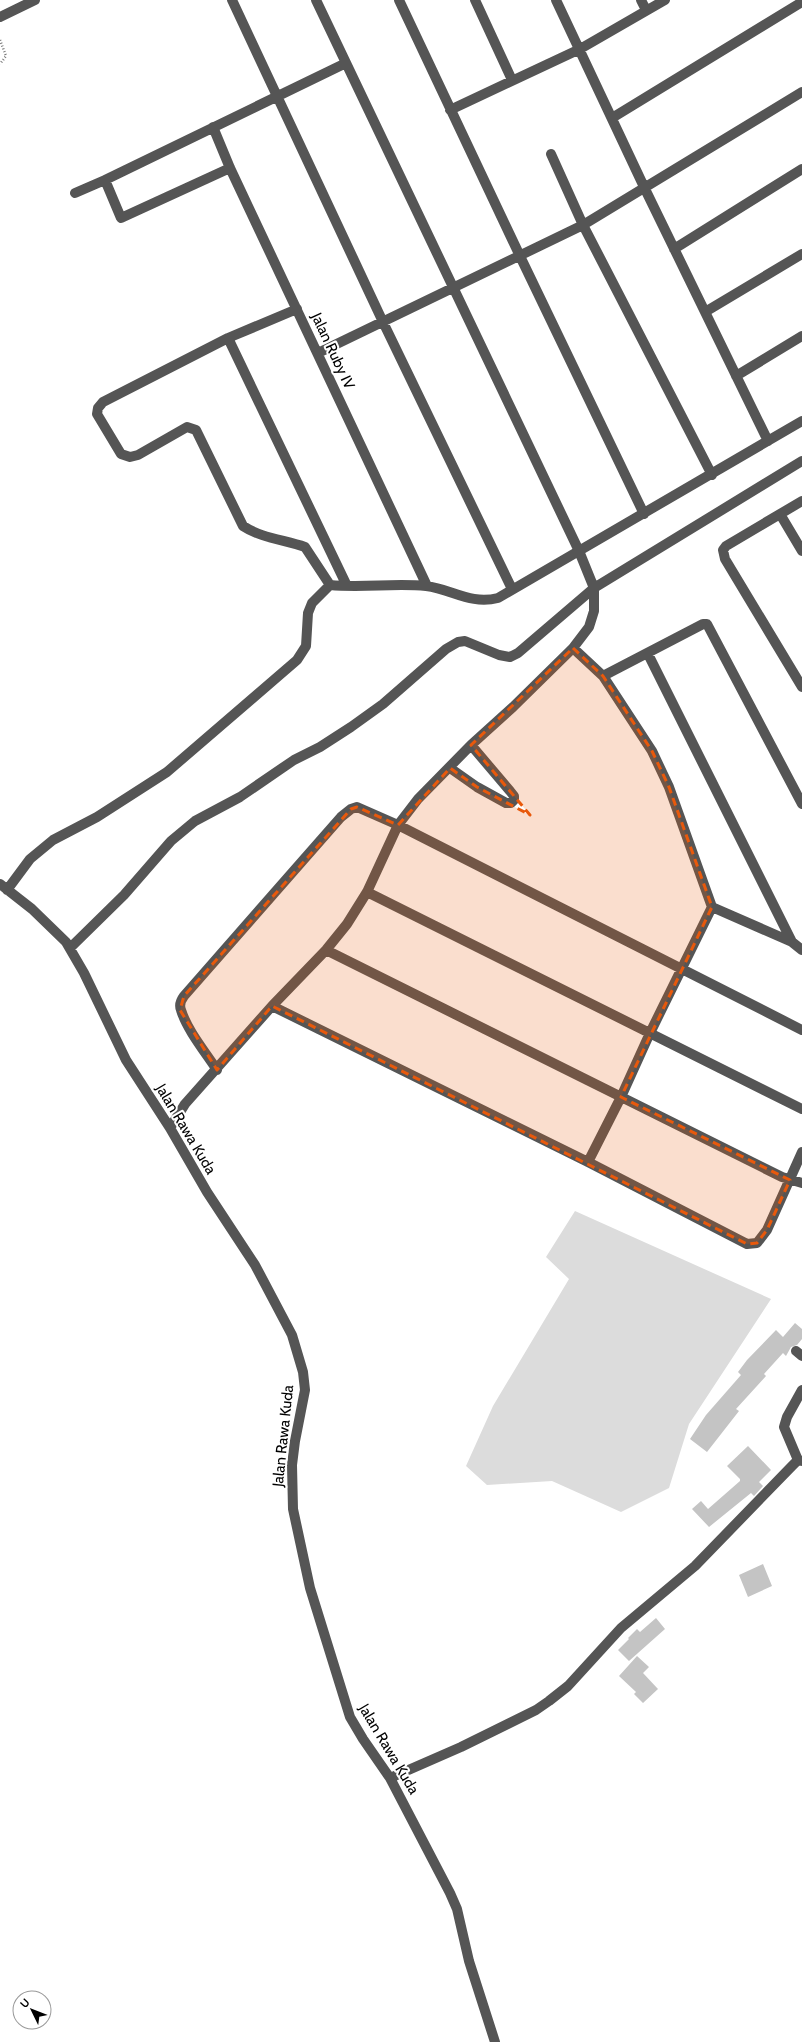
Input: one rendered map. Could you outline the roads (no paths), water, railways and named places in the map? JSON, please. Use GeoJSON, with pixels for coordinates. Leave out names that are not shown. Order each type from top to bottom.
{"type":"FeatureCollection","features":[{"type":"Feature","properties":{"kind":"street"},"geometry":{"type":"LineString","coordinates":[[0,17],[35,0]]}},
{"type":"Feature","properties":{"kind":"street"},"geometry":{"type":"LineString","coordinates":[[232,0],[383,322],[512,588]]}},
{"type":"Feature","properties":{"kind":"street"},"geometry":{"type":"LineString","coordinates":[[170,1128],[185,1104],[217,1070],[272,1006],[326,950],[347,924],[367,892],[398,825],[418,799],[471,745],[513,708],[573,648],[589,627],[594,611],[594,588],[580,551],[316,0]]}},
{"type":"Feature","properties":{"kind":"street"},"geometry":{"type":"LineString","coordinates":[[399,0],[450,110],[644,514]]}},
{"type":"Feature","properties":{"kind":"street"},"geometry":{"type":"LineString","coordinates":[[475,0],[512,80]]}},
{"type":"Feature","properties":{"kind":"street"},"geometry":{"type":"LineString","coordinates":[[556,0],[674,249],[768,441]]}},
{"type":"Feature","properties":{"kind":"street"},"geometry":{"type":"LineString","coordinates":[[641,0],[646,10]]}},
{"type":"Feature","properties":{"kind":"street"},"geometry":{"type":"LineString","coordinates":[[450,110],[580,49],[665,0]]}},
{"type":"Feature","properties":{"kind":"street"},"geometry":{"type":"LineString","coordinates":[[612,118],[802,2]]}},
{"type":"Feature","properties":{"kind":"street"},"geometry":{"type":"LineString","coordinates":[[75,193],[105,180],[346,63]]}},
{"type":"Feature","properties":{"kind":"street"},"geometry":{"type":"LineString","coordinates":[[318,353],[519,254],[583,225],[802,92]]}},
{"type":"Feature","properties":{"kind":"street","name":"Jalan Ruby IV"},"geometry":{"type":"LineString","coordinates":[[213,127],[230,168],[427,586]]}},
{"type":"Feature","properties":{"kind":"street"},"geometry":{"type":"LineString","coordinates":[[551,154],[583,225],[712,475]]}},
{"type":"Feature","properties":{"kind":"street"},"geometry":{"type":"LineString","coordinates":[[105,180],[121,218],[230,168]]}},
{"type":"Feature","properties":{"kind":"street"},"geometry":{"type":"LineString","coordinates":[[674,249],[802,169]]}},
{"type":"Feature","properties":{"kind":"street"},"geometry":{"type":"LineString","coordinates":[[705,312],[802,254]]}},
{"type":"Feature","properties":{"kind":"street"},"geometry":{"type":"LineString","coordinates":[[297,309],[228,338],[103,402],[98,408],[97,414],[121,454],[130,457],[138,455],[187,427],[196,430],[242,526],[277,540],[305,547],[330,585]]}},
{"type":"Feature","properties":{"kind":"street"},"geometry":{"type":"LineString","coordinates":[[736,376],[802,336]]}},
{"type":"Feature","properties":{"kind":"street"},"geometry":{"type":"LineString","coordinates":[[228,338],[347,586]]}},
{"type":"Feature","properties":{"kind":"street"},"geometry":{"type":"LineString","coordinates":[[3,887],[30,859],[53,840],[97,817],[167,772],[297,660],[306,646],[308,613],[312,603],[330,585],[427,586],[463,598],[486,601],[498,598],[512,588],[580,551],[712,475],[802,421]]}},
{"type":"Feature","properties":{"kind":"street"},"geometry":{"type":"LineString","coordinates":[[70,948],[129,890],[171,841],[195,821],[240,797],[294,760],[320,747],[351,727],[383,704],[446,649],[458,642],[465,641],[499,655],[510,657],[518,653],[594,588],[802,461]]}},
{"type":"Feature","properties":{"kind":"street"},"geometry":{"type":"LineString","coordinates":[[802,501],[726,546],[723,550],[723,555],[802,687]]}},
{"type":"Feature","properties":{"kind":"street"},"geometry":{"type":"LineString","coordinates":[[780,514],[802,551]]}},
{"type":"Feature","properties":{"kind":"street"},"geometry":{"type":"LineString","coordinates":[[603,676],[648,654],[703,624],[707,624],[802,804]]}},
{"type":"Feature","properties":{"kind":"street"},"geometry":{"type":"LineString","coordinates":[[573,648],[603,676],[637,728],[661,769],[669,787],[712,907],[683,969],[650,1033],[621,1097],[588,1162]]}},
{"type":"Feature","properties":{"kind":"street"},"geometry":{"type":"LineString","coordinates":[[648,654],[792,942]]}},
{"type":"Feature","properties":{"kind":"street"},"geometry":{"type":"LineString","coordinates":[[450,768],[477,787],[506,803],[511,803],[514,800],[514,796],[471,745]]}},
{"type":"Feature","properties":{"kind":"street"},"geometry":{"type":"LineString","coordinates":[[217,1070],[180,1010],[180,1002],[347,812],[357,807],[398,825],[802,1030]]}},
{"type":"Feature","properties":{"kind":"street","name":"Jalan Rawa Kuda"},"geometry":{"type":"LineString","coordinates":[[3,887],[52,928],[70,948],[126,1060],[170,1128],[207,1192],[255,1265],[292,1335],[303,1372],[305,1390],[292,1465],[293,1509],[310,1588],[350,1717],[390,1778],[437,1865],[457,1909],[469,1961],[495,2042]]}},
{"type":"Feature","properties":{"kind":"street"},"geometry":{"type":"LineString","coordinates":[[367,892],[802,1109]]}},
{"type":"Feature","properties":{"kind":"street"},"geometry":{"type":"LineString","coordinates":[[712,907],[792,942],[802,950]]}},
{"type":"Feature","properties":{"kind":"street"},"geometry":{"type":"LineString","coordinates":[[326,950],[790,1180],[802,1183]]}},
{"type":"Feature","properties":{"kind":"street"},"geometry":{"type":"LineString","coordinates":[[272,1006],[588,1162],[747,1244],[756,1243],[767,1230],[802,1152]]}},
{"type":"Feature","properties":{"kind":"street"},"geometry":{"type":"LineString","coordinates":[[390,1778],[461,1748],[536,1710],[568,1686],[621,1628],[695,1566],[800,1460],[784,1427],[787,1417],[802,1390]]}}]}
